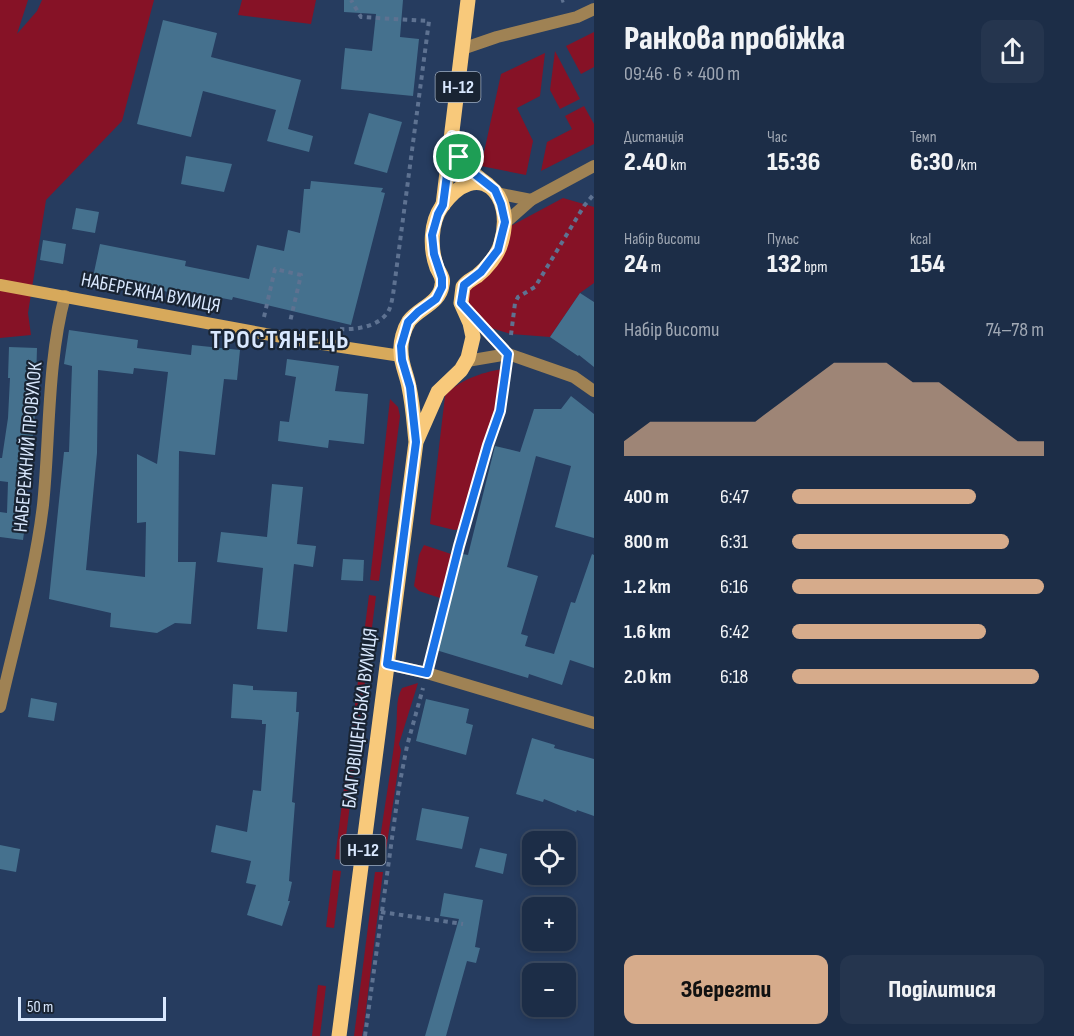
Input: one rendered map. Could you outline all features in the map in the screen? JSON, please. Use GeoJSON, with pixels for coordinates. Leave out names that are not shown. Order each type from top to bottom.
{"type":"FeatureCollection","features":[{"type":"Feature","properties":{"kind":"main road","name":"Н-12"},"geometry":{"type":"LineString","coordinates":[[443,205],[468,0]]}},
{"type":"Feature","properties":{"kind":"main road"},"geometry":{"type":"LineString","coordinates":[[452,136],[463,163],[476,177],[493,189],[501,204],[505,222],[498,250],[481,272],[469,280],[462,289],[462,305],[470,323],[472,337],[467,361]]}},
{"type":"Feature","properties":{"kind":"main road"},"geometry":{"type":"LineString","coordinates":[[443,205],[450,197],[468,185],[478,182],[493,189]]}},
{"type":"Feature","properties":{"kind":"main road","name":"БЛАГОВІЩЕНСЬКА ВУЛИЦЯ"},"geometry":{"type":"LineString","coordinates":[[339,1036],[416,442],[410,387],[401,356],[401,342],[408,322],[434,300],[442,287],[432,235],[443,205]]}},
{"type":"Feature","properties":{"kind":"main road","name":"НАБЕРЕЖНА ВУЛИЦЯ"},"geometry":{"type":"LineString","coordinates":[[0,285],[309,342],[401,356]]}},
{"type":"Feature","properties":{"kind":"main road","name":"БЛАГОВІЩЕНСЬКА ВУЛИЦЯ"},"geometry":{"type":"LineString","coordinates":[[416,442],[438,392],[467,361]]}},
{"type":"Feature","properties":{"kind":"main road"},"geometry":{"type":"LineString","coordinates":[[410,387],[419,394],[438,392]]}},
{"type":"Feature","properties":{"kind":"street"},"geometry":{"type":"LineString","coordinates":[[462,49],[496,37],[577,17],[594,9]]}},
{"type":"Feature","properties":{"kind":"street"},"geometry":{"type":"LineString","coordinates":[[505,222],[531,200],[594,166]]}},
{"type":"Feature","properties":{"kind":"street"},"geometry":{"type":"LineString","coordinates":[[493,189],[531,200]]}},
{"type":"Feature","properties":{"kind":"street","name":"НАБЕРЕЖНИЙ ПРОВУЛОК"},"geometry":{"type":"LineString","coordinates":[[0,707],[36,550],[43,504],[46,439],[59,317],[65,296]]}},
{"type":"Feature","properties":{"kind":"street"},"geometry":{"type":"LineString","coordinates":[[462,305],[508,354],[574,377],[594,391]]}},
{"type":"Feature","properties":{"kind":"street"},"geometry":{"type":"LineString","coordinates":[[467,361],[508,354]]}},
{"type":"Feature","properties":{"kind":"street"},"geometry":{"type":"LineString","coordinates":[[387,664],[427,673],[594,723]]}},
{"type":"Feature","properties":{"kind":"path"},"geometry":{"type":"LineString","coordinates":[[336,329],[354,330],[363,327],[381,319],[389,310],[429,21],[361,16],[351,0]]}},
{"type":"Feature","properties":{"kind":"path"},"geometry":{"type":"LineString","coordinates":[[365,1036],[399,787],[459,546],[500,411],[515,303],[518,297],[535,287],[584,206],[594,194]]}},
{"type":"Feature","properties":{"kind":"path"},"geometry":{"type":"LineString","coordinates":[[264,317],[275,269],[301,275],[290,322]]}},
{"type":"Feature","properties":{"kind":"path"},"geometry":{"type":"LineString","coordinates":[[381,912],[463,924]]}},
{"type":"Feature","properties":{"kind":"shaded area"},"geometry":{"type":"Polygon","coordinates":[[[0,0],[28,0],[17,34],[37,11],[42,0],[154,0],[122,121],[46,200],[28,313],[31,335],[0,338],[0,0]]]}},
{"type":"Feature","properties":{"kind":"shaded area"},"geometry":{"type":"Polygon","coordinates":[[[242,0],[316,0],[311,24],[238,15],[242,0]]]}},
{"type":"Feature","properties":{"kind":"shaded area"},"geometry":{"type":"Polygon","coordinates":[[[594,32],[594,67],[581,74],[566,46],[594,32]]]}},
{"type":"Feature","properties":{"kind":"shaded area"},"geometry":{"type":"Polygon","coordinates":[[[555,51],[580,99],[560,109],[550,90],[555,51]]]}},
{"type":"Feature","properties":{"kind":"shaded area"},"geometry":{"type":"Polygon","coordinates":[[[545,53],[540,96],[517,108],[533,141],[526,175],[481,166],[501,74],[545,53]]]}},
{"type":"Feature","properties":{"kind":"shaded area"},"geometry":{"type":"Polygon","coordinates":[[[584,106],[594,124],[594,144],[541,171],[547,142],[572,129],[565,116],[584,106]]]}},
{"type":"Feature","properties":{"kind":"shaded area"},"geometry":{"type":"Polygon","coordinates":[[[563,198],[594,207],[594,283],[580,293],[550,337],[511,334],[481,325],[461,296],[477,276],[505,229],[563,198]]]}},
{"type":"Feature","properties":{"kind":"shaded area"},"geometry":{"type":"Polygon","coordinates":[[[502,369],[498,408],[461,529],[454,530],[430,524],[445,396],[470,378],[502,369]]]}},
{"type":"Feature","properties":{"kind":"shaded area"},"geometry":{"type":"Polygon","coordinates":[[[390,399],[398,407],[400,416],[379,581],[370,580],[390,399]]]}},
{"type":"Feature","properties":{"kind":"shaded area"},"geometry":{"type":"Polygon","coordinates":[[[424,545],[454,555],[440,598],[419,591],[414,586],[419,555],[424,545]]]}},
{"type":"Feature","properties":{"kind":"shaded area"},"geometry":{"type":"Polygon","coordinates":[[[369,595],[376,596],[359,729],[352,728],[369,595]]]}},
{"type":"Feature","properties":{"kind":"shaded area"},"geometry":{"type":"Polygon","coordinates":[[[418,683],[399,744],[401,750],[384,864],[377,863],[397,724],[398,698],[402,688],[418,683]]]}},
{"type":"Feature","properties":{"kind":"shaded area"},"geometry":{"type":"Polygon","coordinates":[[[349,748],[357,749],[343,860],[335,859],[349,748]]]}},
{"type":"Feature","properties":{"kind":"shaded area"},"geometry":{"type":"Polygon","coordinates":[[[333,870],[341,871],[334,928],[326,927],[333,870]]]}},
{"type":"Feature","properties":{"kind":"shaded area"},"geometry":{"type":"Polygon","coordinates":[[[375,872],[383,872],[364,1025],[362,1036],[354,1036],[375,872]]]}},
{"type":"Feature","properties":{"kind":"shaded area"},"geometry":{"type":"Polygon","coordinates":[[[318,985],[326,986],[320,1036],[312,1036],[318,985]]]}},
{"type":"Feature","properties":{"kind":"building"},"geometry":{"type":"Polygon","coordinates":[[[344,0],[403,0],[400,37],[419,39],[413,96],[341,89],[345,48],[372,51],[376,14],[344,12],[344,0]]]}},
{"type":"Feature","properties":{"kind":"building"},"geometry":{"type":"Polygon","coordinates":[[[163,20],[217,33],[211,57],[301,80],[288,129],[313,136],[309,152],[267,141],[276,110],[203,91],[191,137],[137,124],[163,20]]]}},
{"type":"Feature","properties":{"kind":"building"},"geometry":{"type":"Polygon","coordinates":[[[369,113],[402,122],[387,173],[354,164],[369,113]]]}},
{"type":"Feature","properties":{"kind":"building"},"geometry":{"type":"Polygon","coordinates":[[[186,156],[232,164],[224,192],[181,184],[186,156]]]}},
{"type":"Feature","properties":{"kind":"building"},"geometry":{"type":"Polygon","coordinates":[[[311,181],[383,188],[381,192],[385,193],[351,325],[233,297],[232,300],[180,290],[179,294],[93,277],[100,244],[186,261],[185,266],[249,279],[257,245],[284,251],[288,230],[300,233],[304,189],[310,189],[311,181]]]}},
{"type":"Feature","properties":{"kind":"building"},"geometry":{"type":"Polygon","coordinates":[[[76,208],[99,212],[95,233],[72,229],[76,208]]]}},
{"type":"Feature","properties":{"kind":"building"},"geometry":{"type":"Polygon","coordinates":[[[43,240],[66,244],[63,264],[40,260],[43,240]]]}},
{"type":"Feature","properties":{"kind":"building"},"geometry":{"type":"Polygon","coordinates":[[[580,293],[594,302],[594,367],[550,337],[580,293]]]}},
{"type":"Feature","properties":{"kind":"building"},"geometry":{"type":"Polygon","coordinates":[[[69,330],[138,340],[137,348],[191,355],[192,345],[240,350],[237,380],[224,379],[215,455],[179,451],[178,562],[196,562],[191,624],[175,623],[157,633],[110,627],[111,613],[49,599],[64,452],[69,452],[72,366],[64,364],[69,330]],[[134,368],[133,374],[98,370],[97,453],[86,570],[145,577],[146,522],[137,523],[137,454],[157,464],[168,372],[134,368]]]}},
{"type":"Feature","properties":{"kind":"building"},"geometry":{"type":"Polygon","coordinates":[[[9,347],[37,348],[35,415],[26,497],[29,497],[23,540],[0,537],[0,512],[7,513],[8,482],[0,481],[0,458],[2,458],[8,418],[9,347]]]}},
{"type":"Feature","properties":{"kind":"building"},"geometry":{"type":"Polygon","coordinates":[[[287,359],[339,366],[335,391],[368,394],[364,444],[329,440],[328,448],[278,441],[280,421],[289,422],[296,377],[285,375],[287,359]]]}},
{"type":"Feature","properties":{"kind":"building"},"geometry":{"type":"Polygon","coordinates":[[[571,396],[594,414],[594,538],[555,527],[571,466],[536,456],[507,567],[538,576],[521,634],[528,636],[525,646],[554,654],[571,602],[575,603],[592,554],[594,555],[594,668],[570,660],[562,685],[529,674],[528,678],[436,650],[463,554],[468,555],[495,446],[520,452],[534,409],[561,409],[571,396]]]}},
{"type":"Feature","properties":{"kind":"building"},"geometry":{"type":"Polygon","coordinates":[[[272,484],[303,487],[297,544],[316,546],[313,567],[294,564],[287,632],[257,629],[263,568],[217,562],[221,532],[267,537],[272,484]]]}},
{"type":"Feature","properties":{"kind":"building"},"geometry":{"type":"Polygon","coordinates":[[[343,559],[364,560],[363,581],[341,580],[343,559]]]}},
{"type":"Feature","properties":{"kind":"building"},"geometry":{"type":"Polygon","coordinates":[[[233,684],[253,686],[253,690],[297,692],[296,712],[299,712],[289,881],[292,882],[288,901],[290,901],[282,926],[247,915],[256,885],[246,883],[251,861],[211,852],[216,825],[247,832],[253,790],[261,791],[266,724],[262,724],[262,720],[231,718],[233,684]]]}},
{"type":"Feature","properties":{"kind":"building"},"geometry":{"type":"Polygon","coordinates":[[[31,698],[57,703],[54,721],[28,717],[31,698]]]}},
{"type":"Feature","properties":{"kind":"building"},"geometry":{"type":"Polygon","coordinates":[[[426,699],[469,709],[466,723],[473,725],[466,755],[416,741],[426,699]]]}},
{"type":"Feature","properties":{"kind":"building"},"geometry":{"type":"Polygon","coordinates":[[[532,738],[555,745],[554,748],[594,759],[594,816],[577,810],[576,812],[544,799],[543,802],[516,794],[532,738]]]}},
{"type":"Feature","properties":{"kind":"building"},"geometry":{"type":"Polygon","coordinates":[[[422,808],[469,817],[462,849],[416,840],[422,808]]]}},
{"type":"Feature","properties":{"kind":"building"},"geometry":{"type":"Polygon","coordinates":[[[0,845],[20,849],[16,872],[0,869],[0,845]]]}},
{"type":"Feature","properties":{"kind":"building"},"geometry":{"type":"Polygon","coordinates":[[[480,848],[507,854],[503,874],[475,867],[480,848]]]}},
{"type":"Feature","properties":{"kind":"building"},"geometry":{"type":"Polygon","coordinates":[[[444,893],[483,900],[475,947],[480,948],[476,963],[467,961],[446,1036],[425,1036],[459,919],[440,916],[444,893]]]}},
{"type":"Feature","properties":{"kind":"district","name":"ТРОСТЯНЕЦЬ"},"geometry":{"type":"Point","coordinates":[280,339]}},
{"type":"Feature","properties":{"kind":"route"},"geometry":{"type":"LineString","coordinates":[[452,136],[459,157],[476,177],[493,188],[501,204],[505,222],[498,250],[487,266],[464,285],[461,303],[508,354],[500,411],[459,546],[427,673],[387,664],[416,442],[410,387],[400,350],[408,322],[423,307],[436,299],[443,283],[437,268],[432,235],[443,205],[452,136]]}}]}
